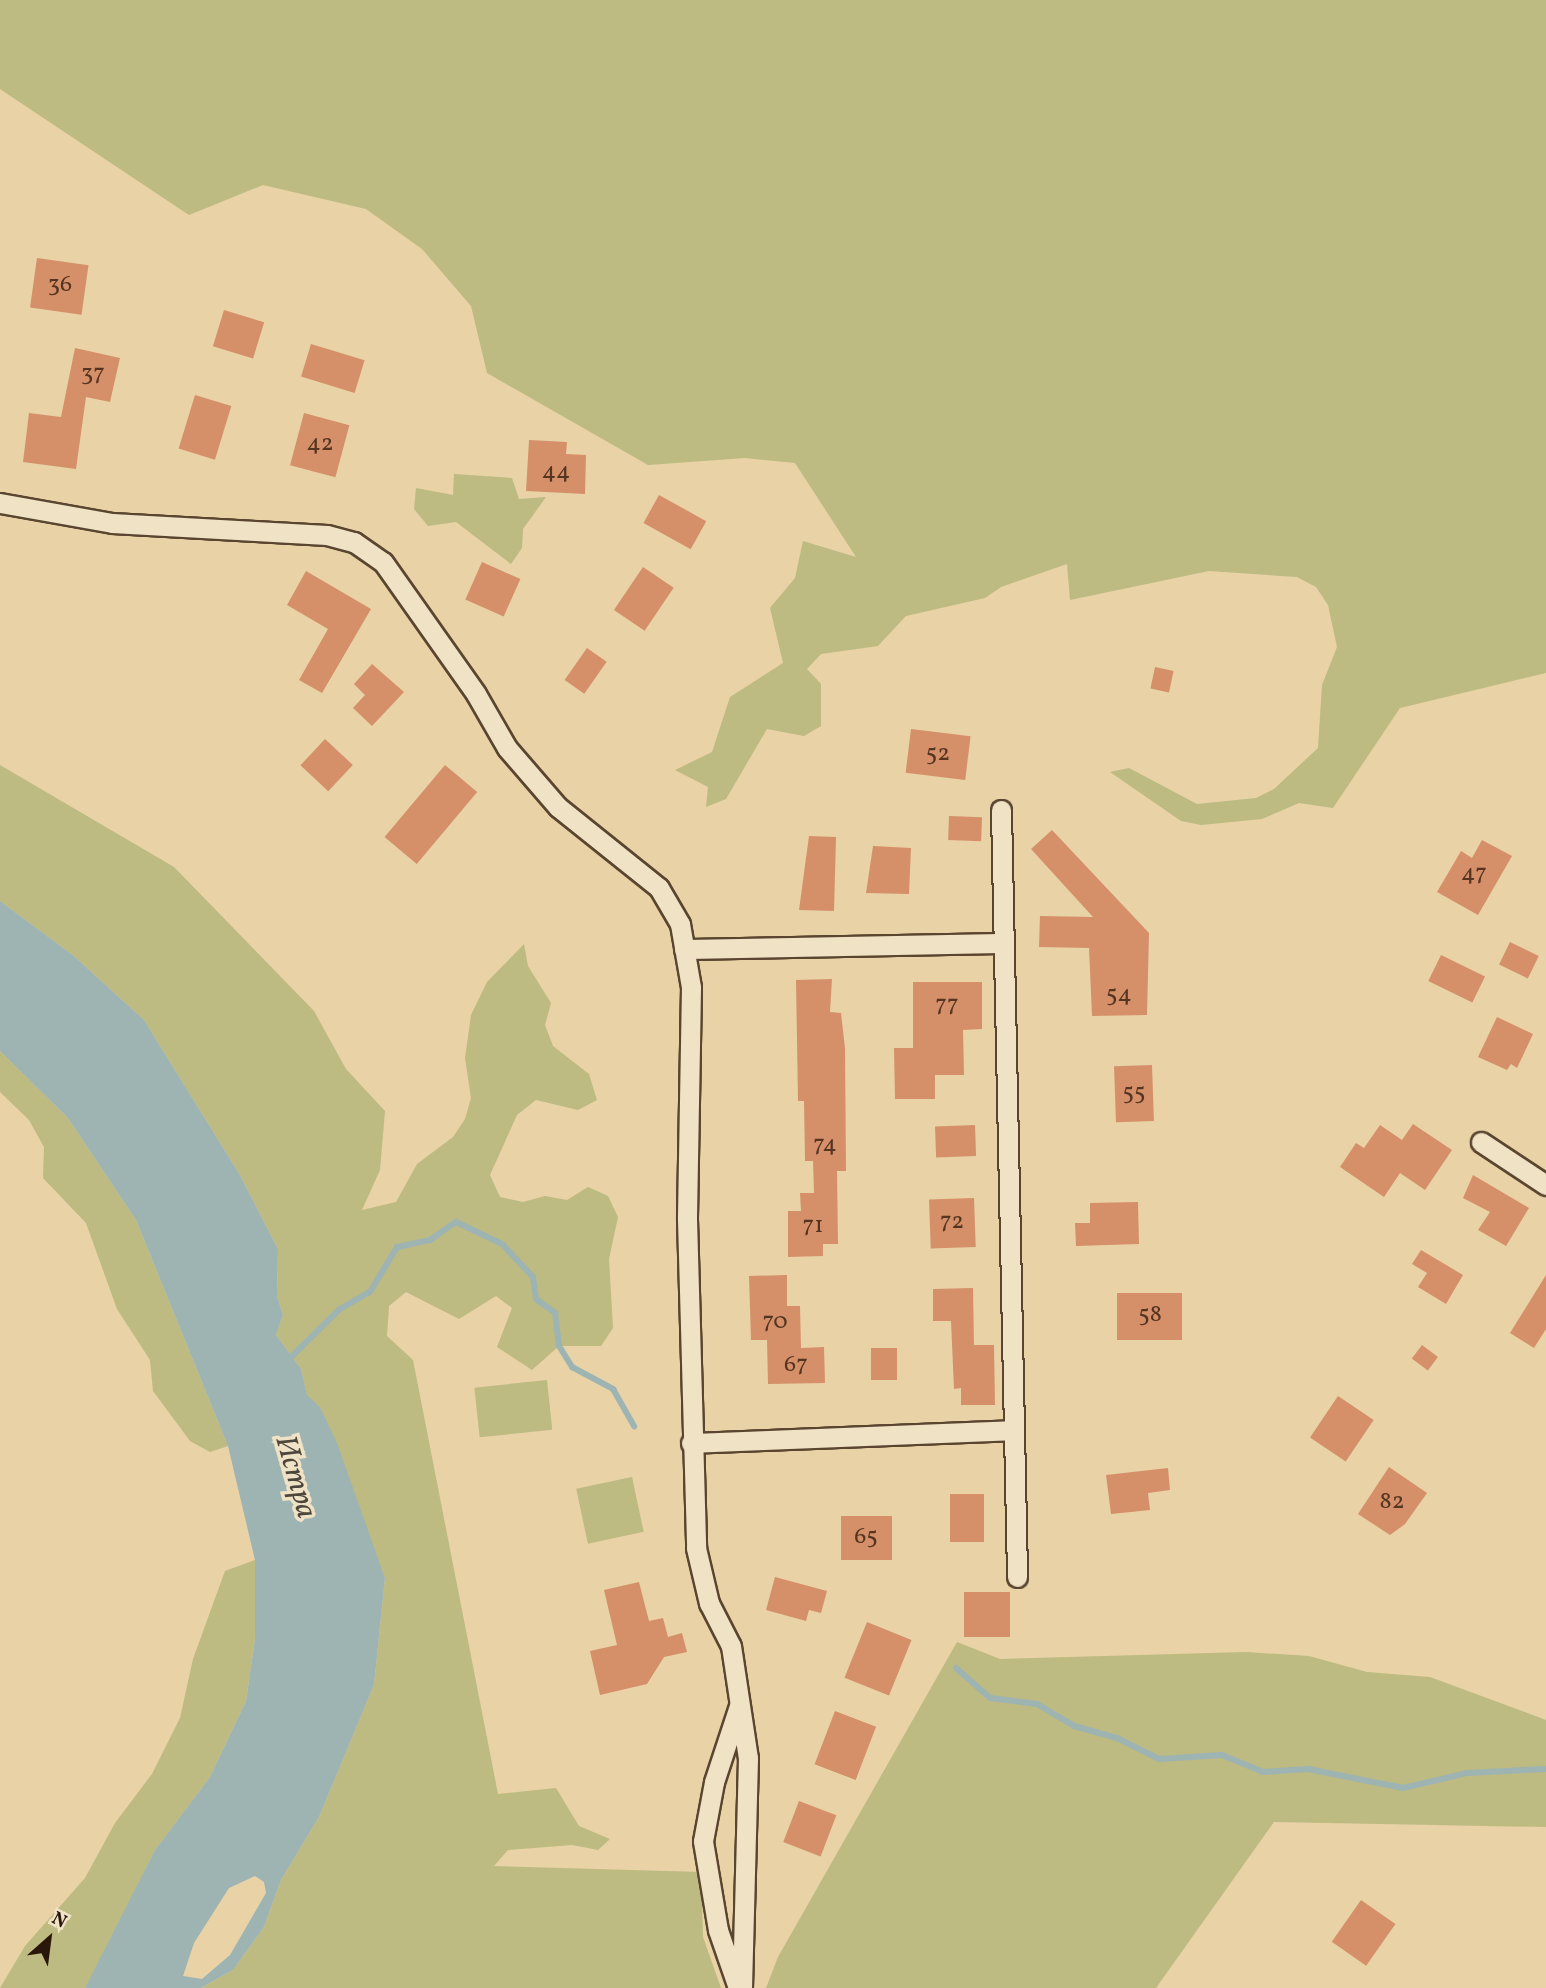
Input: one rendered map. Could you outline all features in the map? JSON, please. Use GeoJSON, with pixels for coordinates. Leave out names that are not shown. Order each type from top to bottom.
{"type":"FeatureCollection","features":[{"type":"Feature","properties":{"kind":"street"},"geometry":{"type":"LineString","coordinates":[[0,503],[112,523],[327,535],[354,542],[383,562],[476,694],[507,748],[558,807],[659,888],[680,925],[691,987],[691,1444],[696,1548],[709,1603],[732,1646],[748,1758],[740,1988]]}},
{"type":"Feature","properties":{"kind":"street"},"geometry":{"type":"LineString","coordinates":[[1001,810],[1017,1577]]}},
{"type":"Feature","properties":{"kind":"street"},"geometry":{"type":"LineString","coordinates":[[684,949],[1004,943]]}},
{"type":"Feature","properties":{"kind":"street"},"geometry":{"type":"LineString","coordinates":[[1481,1142],[1546,1185]]}},
{"type":"Feature","properties":{"kind":"street"},"geometry":{"type":"LineString","coordinates":[[691,1444],[1014,1430]]}},
{"type":"Feature","properties":{"kind":"street"},"geometry":{"type":"LineString","coordinates":[[740,1702],[713,1782],[703,1841],[718,1930],[740,1988]]}},
{"type":"Feature","properties":{"kind":"shaded area"},"geometry":{"type":"Polygon","coordinates":[[[0,0],[1546,0],[1546,673],[1400,708],[1333,808],[1299,803],[1262,819],[1201,825],[1181,821],[1110,772],[1129,768],[1197,804],[1256,798],[1274,789],[1318,748],[1322,685],[1337,647],[1328,605],[1316,587],[1297,577],[1209,571],[1070,600],[1067,564],[1001,587],[985,598],[906,616],[878,646],[821,654],[807,669],[821,684],[821,726],[804,736],[767,729],[726,799],[706,807],[708,787],[675,770],[712,752],[730,697],[783,663],[770,608],[795,578],[803,541],[856,557],[795,463],[745,458],[648,465],[487,373],[471,306],[422,249],[366,209],[263,185],[189,215],[0,89],[0,0]]]}},
{"type":"Feature","properties":{"kind":"shaded area"},"geometry":{"type":"Polygon","coordinates":[[[454,474],[512,478],[519,499],[546,497],[523,529],[522,548],[511,564],[456,522],[428,526],[414,509],[416,488],[453,495],[454,474]]]}},
{"type":"Feature","properties":{"kind":"shaded area"},"geometry":{"type":"Polygon","coordinates":[[[0,765],[174,867],[314,1011],[346,1069],[385,1111],[380,1170],[362,1210],[396,1202],[417,1164],[453,1137],[465,1119],[471,1098],[465,1058],[471,1015],[487,982],[524,944],[528,966],[551,1003],[545,1025],[553,1046],[589,1074],[597,1100],[578,1110],[536,1100],[517,1115],[490,1175],[500,1197],[523,1202],[545,1196],[567,1200],[588,1187],[608,1196],[618,1217],[609,1259],[613,1328],[601,1346],[559,1346],[532,1370],[497,1347],[512,1308],[496,1296],[459,1319],[406,1292],[389,1306],[387,1336],[413,1360],[498,1794],[556,1788],[579,1826],[610,1839],[598,1850],[572,1845],[508,1850],[494,1866],[701,1872],[703,1937],[721,1988],[201,1988],[233,1970],[264,1927],[281,1880],[319,1817],[374,1685],[385,1578],[320,1407],[307,1396],[301,1369],[276,1335],[283,1315],[277,1296],[278,1249],[240,1175],[144,1020],[74,956],[0,901],[0,765]]]}},
{"type":"Feature","properties":{"kind":"shaded area"},"geometry":{"type":"Polygon","coordinates":[[[0,1051],[68,1118],[136,1220],[228,1446],[210,1452],[190,1441],[153,1391],[150,1360],[117,1309],[86,1223],[43,1178],[44,1147],[29,1120],[0,1092],[0,1051]]]}},
{"type":"Feature","properties":{"kind":"shaded area"},"geometry":{"type":"Polygon","coordinates":[[[547,1380],[552,1430],[480,1437],[474,1388],[547,1380]]]}},
{"type":"Feature","properties":{"kind":"shaded area"},"geometry":{"type":"Polygon","coordinates":[[[632,1477],[644,1532],[588,1544],[576,1489],[632,1477]]]}},
{"type":"Feature","properties":{"kind":"shaded area"},"geometry":{"type":"Polygon","coordinates":[[[255,1560],[255,1639],[246,1701],[210,1777],[155,1850],[93,1975],[85,1988],[0,1988],[25,1946],[85,1878],[115,1823],[152,1774],[180,1718],[193,1659],[225,1571],[255,1560]]]}},
{"type":"Feature","properties":{"kind":"shaded area"},"geometry":{"type":"Polygon","coordinates":[[[957,1642],[1000,1659],[1246,1652],[1309,1656],[1367,1672],[1430,1677],[1546,1720],[1546,1827],[1274,1822],[1156,1988],[766,1988],[778,1957],[957,1642]]]}},
{"type":"Feature","properties":{"kind":"water","name":"Истра"},"geometry":{"type":"Polygon","coordinates":[[[0,901],[74,956],[144,1020],[240,1175],[278,1249],[277,1296],[283,1315],[276,1335],[301,1369],[307,1395],[320,1407],[337,1443],[385,1578],[374,1685],[319,1817],[281,1880],[264,1927],[233,1970],[201,1988],[85,1988],[155,1850],[210,1777],[246,1701],[255,1639],[255,1560],[228,1446],[136,1220],[68,1118],[0,1051],[0,901]],[[255,1876],[229,1888],[194,1943],[183,1976],[202,1979],[230,1955],[266,1893],[264,1882],[255,1876]]]}},
{"type":"Feature","properties":{"kind":"building"},"geometry":{"type":"Polygon","coordinates":[[[37,258],[88,265],[82,315],[30,308],[37,258]]]}},
{"type":"Feature","properties":{"kind":"building"},"geometry":{"type":"Polygon","coordinates":[[[224,310],[264,322],[253,359],[213,346],[224,310]]]}},
{"type":"Feature","properties":{"kind":"building"},"geometry":{"type":"Polygon","coordinates":[[[311,344],[365,360],[355,393],[301,377],[311,344]]]}},
{"type":"Feature","properties":{"kind":"building"},"geometry":{"type":"Polygon","coordinates":[[[75,348],[120,358],[110,402],[86,397],[76,469],[23,462],[29,413],[61,417],[75,348]]]}},
{"type":"Feature","properties":{"kind":"building"},"geometry":{"type":"Polygon","coordinates":[[[195,395],[231,406],[215,460],[179,449],[195,395]]]}},
{"type":"Feature","properties":{"kind":"building"},"geometry":{"type":"Polygon","coordinates":[[[304,413],[349,425],[335,477],[290,465],[304,413]]]}},
{"type":"Feature","properties":{"kind":"building"},"geometry":{"type":"Polygon","coordinates":[[[529,440],[567,442],[566,454],[586,455],[585,494],[526,491],[529,440]]]}},
{"type":"Feature","properties":{"kind":"building"},"geometry":{"type":"Polygon","coordinates":[[[659,495],[706,521],[691,549],[643,523],[659,495]]]}},
{"type":"Feature","properties":{"kind":"building"},"geometry":{"type":"Polygon","coordinates":[[[482,562],[520,579],[504,617],[465,599],[482,562]]]}},
{"type":"Feature","properties":{"kind":"building"},"geometry":{"type":"Polygon","coordinates":[[[643,567],[674,588],[645,631],[614,610],[643,567]]]}},
{"type":"Feature","properties":{"kind":"building"},"geometry":{"type":"Polygon","coordinates":[[[306,571],[371,609],[322,693],[299,680],[328,629],[287,605],[306,571]]]}},
{"type":"Feature","properties":{"kind":"building"},"geometry":{"type":"Polygon","coordinates":[[[587,648],[607,662],[584,694],[565,680],[587,648]]]}},
{"type":"Feature","properties":{"kind":"building"},"geometry":{"type":"Polygon","coordinates":[[[372,664],[404,692],[372,726],[353,708],[365,695],[354,684],[372,664]]]}},
{"type":"Feature","properties":{"kind":"building"},"geometry":{"type":"Polygon","coordinates":[[[1155,667],[1174,671],[1169,692],[1150,689],[1155,667]]]}},
{"type":"Feature","properties":{"kind":"building"},"geometry":{"type":"Polygon","coordinates":[[[911,729],[971,736],[965,780],[906,773],[911,729]]]}},
{"type":"Feature","properties":{"kind":"building"},"geometry":{"type":"Polygon","coordinates":[[[325,739],[353,765],[328,791],[300,765],[325,739]]]}},
{"type":"Feature","properties":{"kind":"building"},"geometry":{"type":"Polygon","coordinates":[[[445,765],[477,792],[417,864],[385,837],[445,765]]]}},
{"type":"Feature","properties":{"kind":"building"},"geometry":{"type":"Polygon","coordinates":[[[949,816],[982,817],[981,841],[948,840],[949,816]]]}},
{"type":"Feature","properties":{"kind":"building"},"geometry":{"type":"Polygon","coordinates":[[[1052,830],[1149,933],[1147,1015],[1092,1016],[1089,948],[1039,947],[1040,916],[1093,917],[1031,849],[1052,830]]]}},
{"type":"Feature","properties":{"kind":"building"},"geometry":{"type":"Polygon","coordinates":[[[809,836],[836,837],[834,911],[799,910],[809,836]]]}},
{"type":"Feature","properties":{"kind":"building"},"geometry":{"type":"Polygon","coordinates":[[[1482,840],[1512,856],[1478,915],[1437,892],[1461,851],[1472,858],[1482,840]]]}},
{"type":"Feature","properties":{"kind":"building"},"geometry":{"type":"Polygon","coordinates":[[[873,846],[911,848],[909,894],[866,893],[873,846]]]}},
{"type":"Feature","properties":{"kind":"building"},"geometry":{"type":"Polygon","coordinates":[[[1510,942],[1539,956],[1528,978],[1499,964],[1510,942]]]}},
{"type":"Feature","properties":{"kind":"building"},"geometry":{"type":"Polygon","coordinates":[[[1441,955],[1485,976],[1472,1003],[1428,981],[1441,955]]]}},
{"type":"Feature","properties":{"kind":"building"},"geometry":{"type":"Polygon","coordinates":[[[832,979],[830,1012],[841,1013],[845,1048],[846,1171],[837,1171],[838,1244],[823,1244],[823,1256],[788,1257],[788,1211],[801,1211],[800,1193],[814,1193],[813,1161],[805,1161],[804,1101],[798,1101],[796,980],[832,979]]]}},
{"type":"Feature","properties":{"kind":"building"},"geometry":{"type":"Polygon","coordinates":[[[913,982],[982,982],[982,1029],[963,1030],[964,1075],[935,1075],[935,1099],[895,1099],[894,1048],[913,1048],[913,982]]]}},
{"type":"Feature","properties":{"kind":"building"},"geometry":{"type":"Polygon","coordinates":[[[1497,1017],[1533,1034],[1517,1068],[1511,1064],[1507,1070],[1478,1057],[1497,1017]]]}},
{"type":"Feature","properties":{"kind":"building"},"geometry":{"type":"Polygon","coordinates":[[[1152,1065],[1154,1121],[1116,1122],[1114,1066],[1152,1065]]]}},
{"type":"Feature","properties":{"kind":"building"},"geometry":{"type":"Polygon","coordinates":[[[1413,1124],[1452,1150],[1425,1190],[1400,1173],[1384,1197],[1340,1167],[1356,1143],[1364,1148],[1380,1125],[1402,1140],[1413,1124]]]}},
{"type":"Feature","properties":{"kind":"building"},"geometry":{"type":"Polygon","coordinates":[[[975,1125],[976,1156],[936,1157],[935,1126],[975,1125]]]}},
{"type":"Feature","properties":{"kind":"building"},"geometry":{"type":"Polygon","coordinates":[[[1473,1175],[1529,1208],[1506,1246],[1478,1230],[1490,1212],[1463,1198],[1473,1175]]]}},
{"type":"Feature","properties":{"kind":"building"},"geometry":{"type":"Polygon","coordinates":[[[974,1198],[976,1247],[931,1249],[929,1200],[974,1198]]]}},
{"type":"Feature","properties":{"kind":"building"},"geometry":{"type":"Polygon","coordinates":[[[1138,1202],[1139,1244],[1076,1246],[1075,1223],[1090,1223],[1090,1203],[1138,1202]]]}},
{"type":"Feature","properties":{"kind":"building"},"geometry":{"type":"Polygon","coordinates":[[[1421,1250],[1463,1275],[1446,1304],[1418,1287],[1427,1273],[1412,1264],[1421,1250]]]}},
{"type":"Feature","properties":{"kind":"building"},"geometry":{"type":"Polygon","coordinates":[[[787,1275],[787,1306],[800,1306],[801,1348],[824,1347],[825,1383],[768,1384],[767,1340],[751,1340],[749,1276],[787,1275]]]}},
{"type":"Feature","properties":{"kind":"building"},"geometry":{"type":"Polygon","coordinates":[[[1546,1275],[1546,1329],[1534,1348],[1510,1333],[1546,1275]]]}},
{"type":"Feature","properties":{"kind":"building"},"geometry":{"type":"Polygon","coordinates":[[[973,1288],[974,1345],[994,1345],[995,1405],[961,1405],[961,1388],[954,1389],[951,1321],[933,1321],[933,1289],[973,1288]]]}},
{"type":"Feature","properties":{"kind":"building"},"geometry":{"type":"Polygon","coordinates":[[[1117,1293],[1182,1293],[1182,1340],[1117,1340],[1117,1293]]]}},
{"type":"Feature","properties":{"kind":"building"},"geometry":{"type":"Polygon","coordinates":[[[1422,1345],[1438,1357],[1428,1371],[1412,1359],[1422,1345]]]}},
{"type":"Feature","properties":{"kind":"building"},"geometry":{"type":"Polygon","coordinates":[[[871,1348],[897,1348],[897,1380],[871,1380],[871,1348]]]}},
{"type":"Feature","properties":{"kind":"building"},"geometry":{"type":"Polygon","coordinates":[[[1338,1396],[1374,1420],[1346,1461],[1310,1437],[1338,1396]]]}},
{"type":"Feature","properties":{"kind":"building"},"geometry":{"type":"Polygon","coordinates":[[[1389,1467],[1427,1493],[1405,1524],[1390,1535],[1358,1514],[1389,1467]]]}},
{"type":"Feature","properties":{"kind":"building"},"geometry":{"type":"Polygon","coordinates":[[[1168,1468],[1170,1490],[1148,1493],[1150,1510],[1111,1514],[1106,1475],[1168,1468]]]}},
{"type":"Feature","properties":{"kind":"building"},"geometry":{"type":"Polygon","coordinates":[[[950,1494],[984,1494],[984,1542],[950,1542],[950,1494]]]}},
{"type":"Feature","properties":{"kind":"building"},"geometry":{"type":"Polygon","coordinates":[[[841,1516],[892,1516],[892,1560],[841,1560],[841,1516]]]}},
{"type":"Feature","properties":{"kind":"building"},"geometry":{"type":"Polygon","coordinates":[[[775,1577],[827,1591],[821,1613],[809,1610],[806,1621],[766,1610],[775,1577]]]}},
{"type":"Feature","properties":{"kind":"building"},"geometry":{"type":"Polygon","coordinates":[[[639,1582],[649,1621],[663,1618],[668,1637],[682,1633],[687,1652],[664,1657],[647,1684],[600,1695],[590,1651],[617,1645],[604,1590],[639,1582]]]}},
{"type":"Feature","properties":{"kind":"building"},"geometry":{"type":"Polygon","coordinates":[[[964,1592],[1010,1592],[1010,1637],[964,1637],[964,1592]]]}},
{"type":"Feature","properties":{"kind":"building"},"geometry":{"type":"Polygon","coordinates":[[[867,1622],[912,1640],[889,1696],[845,1678],[867,1622]]]}},
{"type":"Feature","properties":{"kind":"building"},"geometry":{"type":"Polygon","coordinates":[[[835,1711],[876,1727],[856,1780],[815,1764],[835,1711]]]}},
{"type":"Feature","properties":{"kind":"building"},"geometry":{"type":"Polygon","coordinates":[[[799,1801],[836,1815],[821,1856],[783,1842],[799,1801]]]}},
{"type":"Feature","properties":{"kind":"building"},"geometry":{"type":"Polygon","coordinates":[[[1361,1900],[1395,1924],[1366,1966],[1332,1942],[1361,1900]]]}},
{"type":"Feature","properties":{"kind":"waterway"},"geometry":{"type":"LineString","coordinates":[[286,1362],[340,1309],[370,1292],[397,1247],[430,1240],[456,1222],[502,1244],[533,1277],[536,1299],[555,1313],[559,1346],[572,1367],[613,1389],[634,1426]]}},
{"type":"Feature","properties":{"kind":"waterway"},"geometry":{"type":"LineString","coordinates":[[956,1668],[990,1698],[1037,1704],[1074,1726],[1117,1738],[1159,1759],[1222,1755],[1263,1772],[1308,1769],[1403,1788],[1467,1773],[1546,1769]]}}]}
